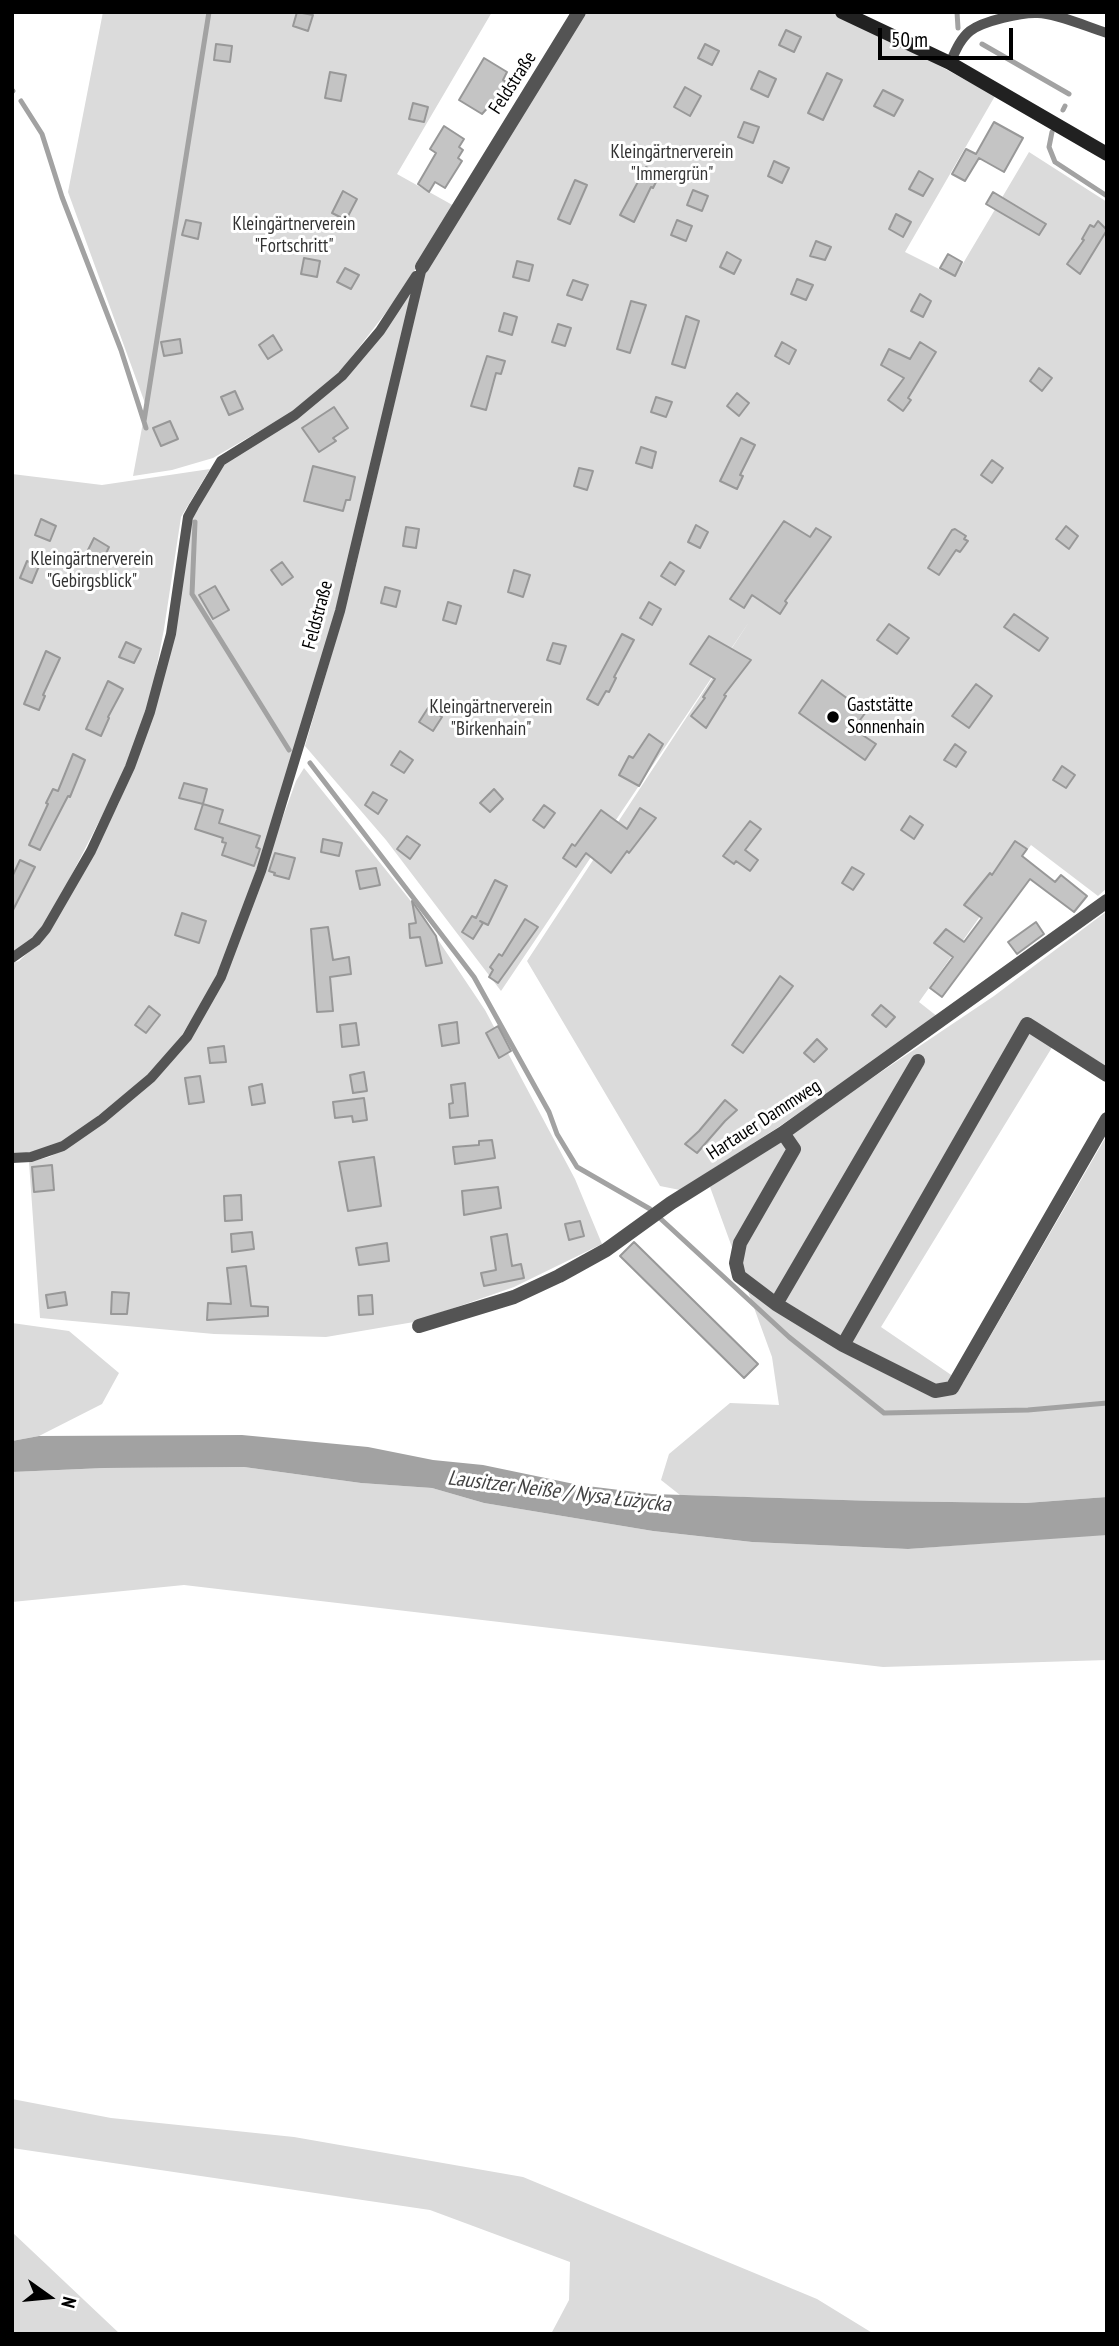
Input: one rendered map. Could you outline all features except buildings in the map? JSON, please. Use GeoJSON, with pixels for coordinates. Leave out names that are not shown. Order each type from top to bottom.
{"type":"FeatureCollection","features":[{"type":"Feature","properties":{"kind":"main road"},"geometry":{"type":"LineString","coordinates":[[842,12],[950,63],[1107,154]]}},
{"type":"Feature","properties":{"kind":"street","name":"Feldstraße"},"geometry":{"type":"LineString","coordinates":[[422,267],[579,12]]}},
{"type":"Feature","properties":{"kind":"street","name":"Hartauer Dammweg"},"geometry":{"type":"LineString","coordinates":[[419,1326],[514,1297],[606,1250],[656,1214],[783,1133],[1107,901]]}},
{"type":"Feature","properties":{"kind":"street"},"geometry":{"type":"LineString","coordinates":[[843,1345],[1027,1024],[1107,1075]]}},
{"type":"Feature","properties":{"kind":"street"},"geometry":{"type":"LineString","coordinates":[[776,1304],[918,1061]]}},
{"type":"Feature","properties":{"kind":"street"},"geometry":{"type":"LineString","coordinates":[[783,1133],[794,1149],[740,1243],[736,1263],[738,1276],[776,1304],[843,1345],[935,1391],[952,1388],[1107,1119]]}},
{"type":"Feature","properties":{"kind":"lane"},"geometry":{"type":"LineString","coordinates":[[950,63],[960,43],[971,31],[984,23],[1024,14],[1040,13],[1107,33]]}},
{"type":"Feature","properties":{"kind":"lane"},"geometry":{"type":"LineString","coordinates":[[12,958],[46,929],[92,850],[130,767],[150,712],[171,634],[188,517],[220,461],[295,415],[342,376],[380,331],[422,267]]}},
{"type":"Feature","properties":{"kind":"lane","name":"Feldstraße"},"geometry":{"type":"LineString","coordinates":[[12,1158],[31,1157],[63,1146],[102,1119],[141,1086],[187,1037],[221,977],[261,871],[341,611],[422,267]]}},
{"type":"Feature","properties":{"kind":"green space","name":"Kleingärtnerverein \"Fortschritt\""},"geometry":{"type":"Polygon","coordinates":[[[103,12],[492,12],[397,174],[456,207],[394,302],[340,372],[289,414],[213,458],[172,470],[133,476],[146,406],[68,192],[103,12]]]}},
{"type":"Feature","properties":{"kind":"green space"},"geometry":{"type":"Polygon","coordinates":[[[586,12],[829,12],[881,34],[995,96],[905,252],[955,277],[1029,152],[1107,202],[1107,888],[1098,896],[1031,845],[919,1002],[938,1017],[777,1128],[680,1190],[660,1186],[527,961],[749,622],[501,991],[386,840],[305,746],[349,595],[426,269],[586,12]]]}},
{"type":"Feature","properties":{"kind":"green space"},"geometry":{"type":"Polygon","coordinates":[[[415,286],[336,615],[295,754],[230,948],[191,1025],[149,1074],[65,1143],[12,1154],[12,963],[19,961],[49,933],[119,803],[155,704],[193,516],[223,465],[342,382],[415,286]]]}},
{"type":"Feature","properties":{"kind":"green space","name":"Kleingärtnerverein \"Gebirgsblick\""},"geometry":{"type":"Polygon","coordinates":[[[210,469],[181,517],[150,702],[125,771],[54,909],[34,939],[12,952],[12,474],[102,485],[210,469]]]}},
{"type":"Feature","properties":{"kind":"green space"},"geometry":{"type":"Polygon","coordinates":[[[304,768],[418,910],[485,1010],[575,1179],[602,1244],[514,1287],[414,1322],[326,1337],[214,1334],[40,1318],[29,1162],[49,1157],[67,1148],[156,1077],[235,949],[296,781],[304,768]]]}},
{"type":"Feature","properties":{"kind":"green space"},"geometry":{"type":"Polygon","coordinates":[[[1107,911],[1107,1067],[1059,1036],[881,1327],[963,1383],[1107,1135],[1107,1497],[1026,1503],[680,1495],[661,1480],[669,1454],[730,1403],[779,1405],[772,1357],[710,1187],[994,996],[1107,911]]]}},
{"type":"Feature","properties":{"kind":"green space"},"geometry":{"type":"Polygon","coordinates":[[[12,1323],[69,1331],[119,1373],[102,1404],[39,1436],[12,1441],[12,1323]]]}},
{"type":"Feature","properties":{"kind":"green space"},"geometry":{"type":"Polygon","coordinates":[[[244,1467],[361,1483],[432,1488],[484,1503],[653,1531],[752,1542],[908,1549],[1107,1534],[1107,1660],[883,1667],[184,1585],[12,1602],[12,1472],[244,1467]]]}},
{"type":"Feature","properties":{"kind":"green space"},"geometry":{"type":"Polygon","coordinates":[[[12,2099],[111,2118],[294,2137],[523,2177],[817,2299],[874,2334],[551,2334],[569,2300],[570,2262],[430,2210],[12,2148],[12,2099]]]}},
{"type":"Feature","properties":{"kind":"green space"},"geometry":{"type":"Polygon","coordinates":[[[12,2232],[120,2334],[12,2334],[12,2232]]]}},
{"type":"Feature","properties":{"kind":"water","name":"Lausitzer Neiße / Nysa Łużycka"},"geometry":{"type":"Polygon","coordinates":[[[242,1435],[368,1447],[433,1460],[483,1465],[579,1485],[652,1494],[1026,1503],[1107,1497],[1107,1535],[908,1549],[752,1542],[653,1531],[484,1503],[432,1488],[361,1483],[244,1467],[12,1472],[12,1441],[39,1436],[242,1435]]]}},
{"type":"Feature","properties":{"kind":"waterway"},"geometry":{"type":"LineString","coordinates":[[144,421],[209,12]]}},
{"type":"Feature","properties":{"kind":"waterway"},"geometry":{"type":"LineString","coordinates":[[957,12],[958,28]]}},
{"type":"Feature","properties":{"kind":"waterway"},"geometry":{"type":"LineString","coordinates":[[982,44],[1069,94]]}},
{"type":"Feature","properties":{"kind":"waterway"},"geometry":{"type":"LineString","coordinates":[[21,101],[42,134],[62,197],[121,350],[146,428]]}},
{"type":"Feature","properties":{"kind":"waterway"},"geometry":{"type":"LineString","coordinates":[[1063,110],[1065,106]]}},
{"type":"Feature","properties":{"kind":"waterway"},"geometry":{"type":"LineString","coordinates":[[1052,132],[1049,147],[1055,162],[1107,196]]}},
{"type":"Feature","properties":{"kind":"waterway"},"geometry":{"type":"LineString","coordinates":[[195,522],[192,594],[289,750]]}},
{"type":"Feature","properties":{"kind":"waterway"},"geometry":{"type":"LineString","coordinates":[[310,763],[474,977],[577,1167],[650,1209],[789,1337],[884,1413],[1028,1410],[1107,1403]]}},
{"type":"Feature","properties":{"kind":"place","name":"Gaststätte Sonnenhain"},"geometry":{"type":"Point","coordinates":[833,717]}},
{"type":"Feature","properties":{"kind":"park label","name":"Kleingärtnerverein \"Immergrün\""},"geometry":{"type":"Point","coordinates":[672,164]}},
{"type":"Feature","properties":{"kind":"park label","name":"Kleingärtnerverein \"Birkenhain\""},"geometry":{"type":"Point","coordinates":[491,719]}}]}
